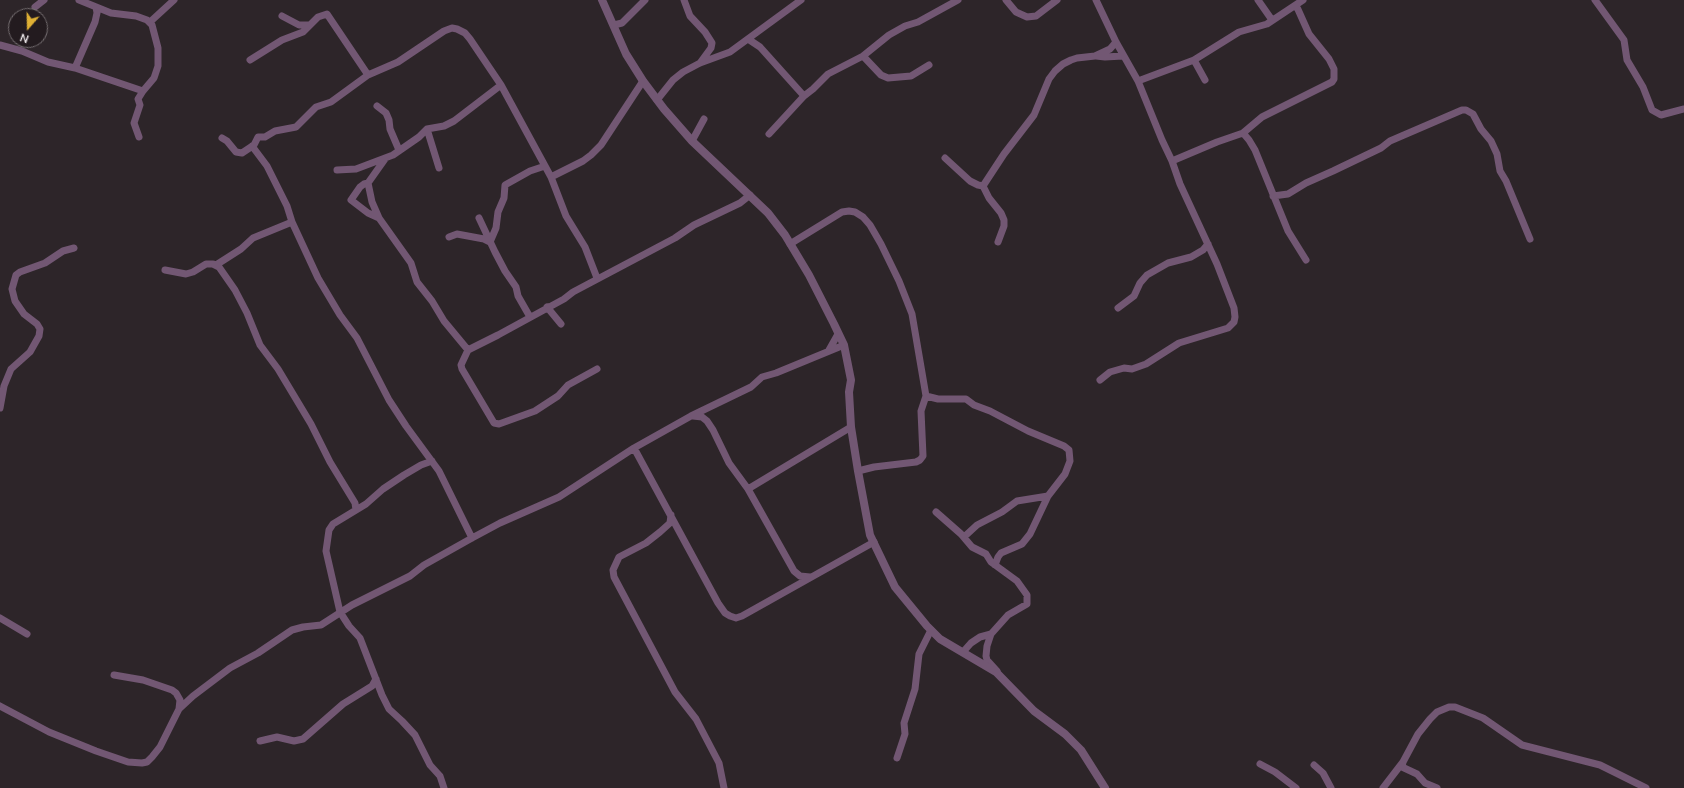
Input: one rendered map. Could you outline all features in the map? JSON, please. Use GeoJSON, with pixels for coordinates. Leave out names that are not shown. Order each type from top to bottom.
{"type":"FeatureCollection","features":[{"type":"Feature","properties":{"kind":"street"},"geometry":{"type":"LineString","coordinates":[[35,7],[44,0]]}},
{"type":"Feature","properties":{"kind":"street"},"geometry":{"type":"LineString","coordinates":[[79,0],[111,13],[136,16],[150,22],[158,48],[158,66],[154,78],[138,99],[140,105],[134,123],[139,137]]}},
{"type":"Feature","properties":{"kind":"street"},"geometry":{"type":"LineString","coordinates":[[150,22],[174,0]]}},
{"type":"Feature","properties":{"kind":"street"},"geometry":{"type":"LineString","coordinates":[[602,0],[626,54],[656,100],[692,141],[768,213],[790,244],[809,275],[844,345],[850,380],[849,392],[851,427],[870,534],[894,587],[940,639],[985,664],[1004,679]]}},
{"type":"Feature","properties":{"kind":"street"},"geometry":{"type":"LineString","coordinates":[[614,25],[622,23],[645,0]]}},
{"type":"Feature","properties":{"kind":"street"},"geometry":{"type":"LineString","coordinates":[[685,0],[690,16],[705,32],[712,43],[700,63]]}},
{"type":"Feature","properties":{"kind":"street"},"geometry":{"type":"LineString","coordinates":[[656,100],[673,80],[683,72],[700,63],[725,55],[775,17],[801,0]]}},
{"type":"Feature","properties":{"kind":"street"},"geometry":{"type":"LineString","coordinates":[[769,134],[804,96],[813,90],[828,74],[863,56],[889,35],[905,26],[924,19],[958,0]]}},
{"type":"Feature","properties":{"kind":"street"},"geometry":{"type":"LineString","coordinates":[[1006,0],[1016,12],[1027,17],[1036,16],[1057,0]]}},
{"type":"Feature","properties":{"kind":"street"},"geometry":{"type":"LineString","coordinates":[[1096,0],[1123,56],[1138,82],[1172,161],[1180,184],[1218,264],[1234,308],[1235,317],[1234,322],[1224,329],[1179,343],[1146,364],[1110,372],[1100,380]]}},
{"type":"Feature","properties":{"kind":"street"},"geometry":{"type":"LineString","coordinates":[[1258,0],[1272,20]]}},
{"type":"Feature","properties":{"kind":"street"},"geometry":{"type":"LineString","coordinates":[[1138,82],[1194,60],[1239,32],[1267,24],[1303,0]]}},
{"type":"Feature","properties":{"kind":"street"},"geometry":{"type":"LineString","coordinates":[[1595,0],[1624,40],[1627,60],[1643,87],[1652,110],[1657,114],[1665,115],[1684,110]]}},
{"type":"Feature","properties":{"kind":"street"},"geometry":{"type":"LineString","coordinates":[[1172,161],[1243,133],[1262,117],[1329,84],[1334,79],[1334,69],[1329,59],[1309,34],[1296,5]]}},
{"type":"Feature","properties":{"kind":"street"},"geometry":{"type":"LineString","coordinates":[[76,68],[96,22],[96,7]]}},
{"type":"Feature","properties":{"kind":"street"},"geometry":{"type":"LineString","coordinates":[[250,60],[282,40],[304,32],[318,17],[327,14],[368,75]]}},
{"type":"Feature","properties":{"kind":"street"},"geometry":{"type":"LineString","coordinates":[[282,16],[299,25],[309,25]]}},
{"type":"Feature","properties":{"kind":"street"},"geometry":{"type":"LineString","coordinates":[[222,138],[227,141],[238,153],[242,153],[252,146],[258,137],[265,137],[274,131],[296,127],[316,107],[331,102],[368,75],[398,62],[440,34],[452,28],[465,33],[501,86],[551,177],[566,216],[585,247],[597,278]]}},
{"type":"Feature","properties":{"kind":"street"},"geometry":{"type":"LineString","coordinates":[[748,39],[760,47],[804,96]]}},
{"type":"Feature","properties":{"kind":"street"},"geometry":{"type":"LineString","coordinates":[[1095,56],[1110,49],[1116,42]]}},
{"type":"Feature","properties":{"kind":"street"},"geometry":{"type":"LineString","coordinates":[[0,45],[22,51],[48,62],[76,68],[143,91]]}},
{"type":"Feature","properties":{"kind":"street"},"geometry":{"type":"LineString","coordinates":[[863,56],[881,75],[888,78],[911,76],[929,65]]}},
{"type":"Feature","properties":{"kind":"street"},"geometry":{"type":"LineString","coordinates":[[983,186],[1004,154],[1034,115],[1049,79],[1055,71],[1063,64],[1077,58],[1095,56],[1105,58],[1123,56]]}},
{"type":"Feature","properties":{"kind":"street"},"geometry":{"type":"LineString","coordinates":[[1194,60],[1205,80]]}},
{"type":"Feature","properties":{"kind":"street"},"geometry":{"type":"LineString","coordinates":[[551,177],[583,161],[601,146],[643,81]]}},
{"type":"Feature","properties":{"kind":"street"},"geometry":{"type":"LineString","coordinates":[[337,170],[356,169],[393,155],[419,137],[427,129],[444,126],[454,121],[501,86]]}},
{"type":"Feature","properties":{"kind":"street"},"geometry":{"type":"LineString","coordinates":[[377,106],[386,113],[389,120],[390,129],[399,150]]}},
{"type":"Feature","properties":{"kind":"street"},"geometry":{"type":"LineString","coordinates":[[1273,196],[1288,194],[1306,182],[1381,148],[1390,141],[1462,110],[1466,110],[1473,114],[1480,129],[1491,141],[1498,158],[1500,171],[1506,181],[1530,239]]}},
{"type":"Feature","properties":{"kind":"street"},"geometry":{"type":"LineString","coordinates":[[692,141],[704,119]]}},
{"type":"Feature","properties":{"kind":"street"},"geometry":{"type":"LineString","coordinates":[[427,129],[439,168]]}},
{"type":"Feature","properties":{"kind":"street"},"geometry":{"type":"LineString","coordinates":[[1243,133],[1255,150],[1293,242],[1306,260]]}},
{"type":"Feature","properties":{"kind":"street"},"geometry":{"type":"LineString","coordinates":[[252,146],[267,166],[287,206],[292,222],[318,278],[340,315],[357,338],[389,400],[445,482],[472,538]]}},
{"type":"Feature","properties":{"kind":"street"},"geometry":{"type":"LineString","coordinates":[[945,158],[970,181],[983,186],[989,198],[1001,213],[1004,220],[1003,230],[998,242]]}},
{"type":"Feature","properties":{"kind":"street"},"geometry":{"type":"LineString","coordinates":[[379,218],[368,213],[351,200],[360,187],[368,183],[385,159]]}},
{"type":"Feature","properties":{"kind":"street"},"geometry":{"type":"LineString","coordinates":[[490,242],[496,228],[498,212],[504,198],[505,185],[530,171],[545,166]]}},
{"type":"Feature","properties":{"kind":"street"},"geometry":{"type":"LineString","coordinates":[[368,183],[372,202],[379,218],[411,263],[417,282],[432,301],[444,322],[468,350]]}},
{"type":"Feature","properties":{"kind":"street"},"geometry":{"type":"LineString","coordinates":[[597,369],[568,385],[558,396],[531,413],[496,424],[462,369],[462,360],[468,350],[498,335],[597,278],[674,238],[694,225],[740,203],[750,195]]}},
{"type":"Feature","properties":{"kind":"street"},"geometry":{"type":"LineString","coordinates":[[790,244],[842,212],[849,210],[855,212],[866,221],[881,244],[912,314],[926,396],[921,411],[924,449],[923,456],[916,462],[874,467],[858,471]]}},
{"type":"Feature","properties":{"kind":"street"},"geometry":{"type":"LineString","coordinates":[[479,218],[501,264],[516,287],[518,296],[530,317]]}},
{"type":"Feature","properties":{"kind":"street"},"geometry":{"type":"LineString","coordinates":[[165,270],[186,274],[206,264],[216,265],[241,249],[253,238],[292,222]]}},
{"type":"Feature","properties":{"kind":"street"},"geometry":{"type":"LineString","coordinates":[[449,237],[457,234],[484,239],[490,242]]}},
{"type":"Feature","properties":{"kind":"street"},"geometry":{"type":"LineString","coordinates":[[1118,308],[1134,296],[1140,283],[1147,275],[1168,263],[1191,257],[1203,250],[1208,244]]}},
{"type":"Feature","properties":{"kind":"street"},"geometry":{"type":"LineString","coordinates":[[0,408],[8,374],[11,369],[30,352],[40,329],[37,324],[24,314],[15,301],[12,289],[16,275],[20,272],[45,263],[63,251],[74,248]]}},
{"type":"Feature","properties":{"kind":"street"},"geometry":{"type":"LineString","coordinates":[[216,265],[235,290],[247,313],[260,346],[278,369],[311,424],[334,468],[353,499],[356,510]]}},
{"type":"Feature","properties":{"kind":"street"},"geometry":{"type":"LineString","coordinates":[[547,307],[560,324]]}},
{"type":"Feature","properties":{"kind":"street"},"geometry":{"type":"LineString","coordinates":[[829,350],[838,334]]}},
{"type":"Feature","properties":{"kind":"street"},"geometry":{"type":"LineString","coordinates":[[179,709],[193,696],[230,668],[258,653],[292,630],[321,625],[340,612],[410,576],[424,564],[472,538],[500,523],[559,497],[634,448],[691,416],[751,387],[762,377],[776,373],[844,345]]}},
{"type":"Feature","properties":{"kind":"street"},"geometry":{"type":"LineString","coordinates":[[926,396],[938,399],[966,399],[974,405],[990,411],[1028,431],[1064,446],[1069,450],[1069,466],[1066,474],[1048,496],[1036,524],[1026,541],[1018,547],[1001,553],[995,565]]}},
{"type":"Feature","properties":{"kind":"street"},"geometry":{"type":"LineString","coordinates":[[691,416],[702,417],[714,430],[729,463],[748,489],[796,574],[794,587]]}},
{"type":"Feature","properties":{"kind":"street"},"geometry":{"type":"LineString","coordinates":[[748,489],[851,427]]}},
{"type":"Feature","properties":{"kind":"street"},"geometry":{"type":"LineString","coordinates":[[641,461],[641,451],[647,441]]}},
{"type":"Feature","properties":{"kind":"street"},"geometry":{"type":"LineString","coordinates":[[1064,446],[1077,447]]}},
{"type":"Feature","properties":{"kind":"street"},"geometry":{"type":"LineString","coordinates":[[634,448],[718,603],[727,614],[736,618],[874,542]]}},
{"type":"Feature","properties":{"kind":"street"},"geometry":{"type":"LineString","coordinates":[[432,461],[421,465],[404,475],[356,510],[333,524],[329,530],[326,541],[326,551],[340,612],[349,626],[360,638],[389,709],[415,735],[430,765],[440,776],[444,788]]}},
{"type":"Feature","properties":{"kind":"street"},"geometry":{"type":"LineString","coordinates":[[964,537],[978,525],[1002,512],[1017,501],[1048,496]]}},
{"type":"Feature","properties":{"kind":"street"},"geometry":{"type":"LineString","coordinates":[[936,512],[964,537],[972,547],[986,554],[995,565],[1025,590],[1028,600],[1024,606],[1008,615],[991,634],[987,646],[987,660],[1034,711],[1065,734],[1081,750],[1105,788]]}},
{"type":"Feature","properties":{"kind":"street"},"geometry":{"type":"LineString","coordinates":[[671,515],[670,523],[660,532],[646,543],[619,557],[613,570],[614,578],[676,692],[696,719],[719,763],[724,788]]}},
{"type":"Feature","properties":{"kind":"street"},"geometry":{"type":"LineString","coordinates":[[796,574],[803,577],[812,577]]}},
{"type":"Feature","properties":{"kind":"street"},"geometry":{"type":"LineString","coordinates":[[0,618],[27,634]]}},
{"type":"Feature","properties":{"kind":"street"},"geometry":{"type":"LineString","coordinates":[[897,758],[905,734],[904,722],[915,689],[919,654],[931,630]]}},
{"type":"Feature","properties":{"kind":"street"},"geometry":{"type":"LineString","coordinates":[[963,652],[971,643],[980,637],[991,634]]}},
{"type":"Feature","properties":{"kind":"street"},"geometry":{"type":"LineString","coordinates":[[0,706],[49,732],[96,751],[136,763],[147,762],[160,747],[179,709],[180,700],[176,693],[172,690],[143,680],[114,675]]}},
{"type":"Feature","properties":{"kind":"street"},"geometry":{"type":"LineString","coordinates":[[260,741],[277,738],[294,741],[303,739],[338,708],[372,686],[376,680]]}},
{"type":"Feature","properties":{"kind":"street"},"geometry":{"type":"LineString","coordinates":[[1383,788],[1403,762],[1418,734],[1430,719],[1438,712],[1448,707],[1455,707],[1483,718],[1522,745],[1600,765],[1646,788]]}},
{"type":"Feature","properties":{"kind":"street"},"geometry":{"type":"LineString","coordinates":[[1403,762],[1402,767],[1417,774],[1425,783],[1437,788]]}},
{"type":"Feature","properties":{"kind":"street"},"geometry":{"type":"LineString","coordinates":[[1260,764],[1275,772],[1296,788]]}},
{"type":"Feature","properties":{"kind":"street"},"geometry":{"type":"LineString","coordinates":[[1314,765],[1322,772],[1331,788]]}}]}
